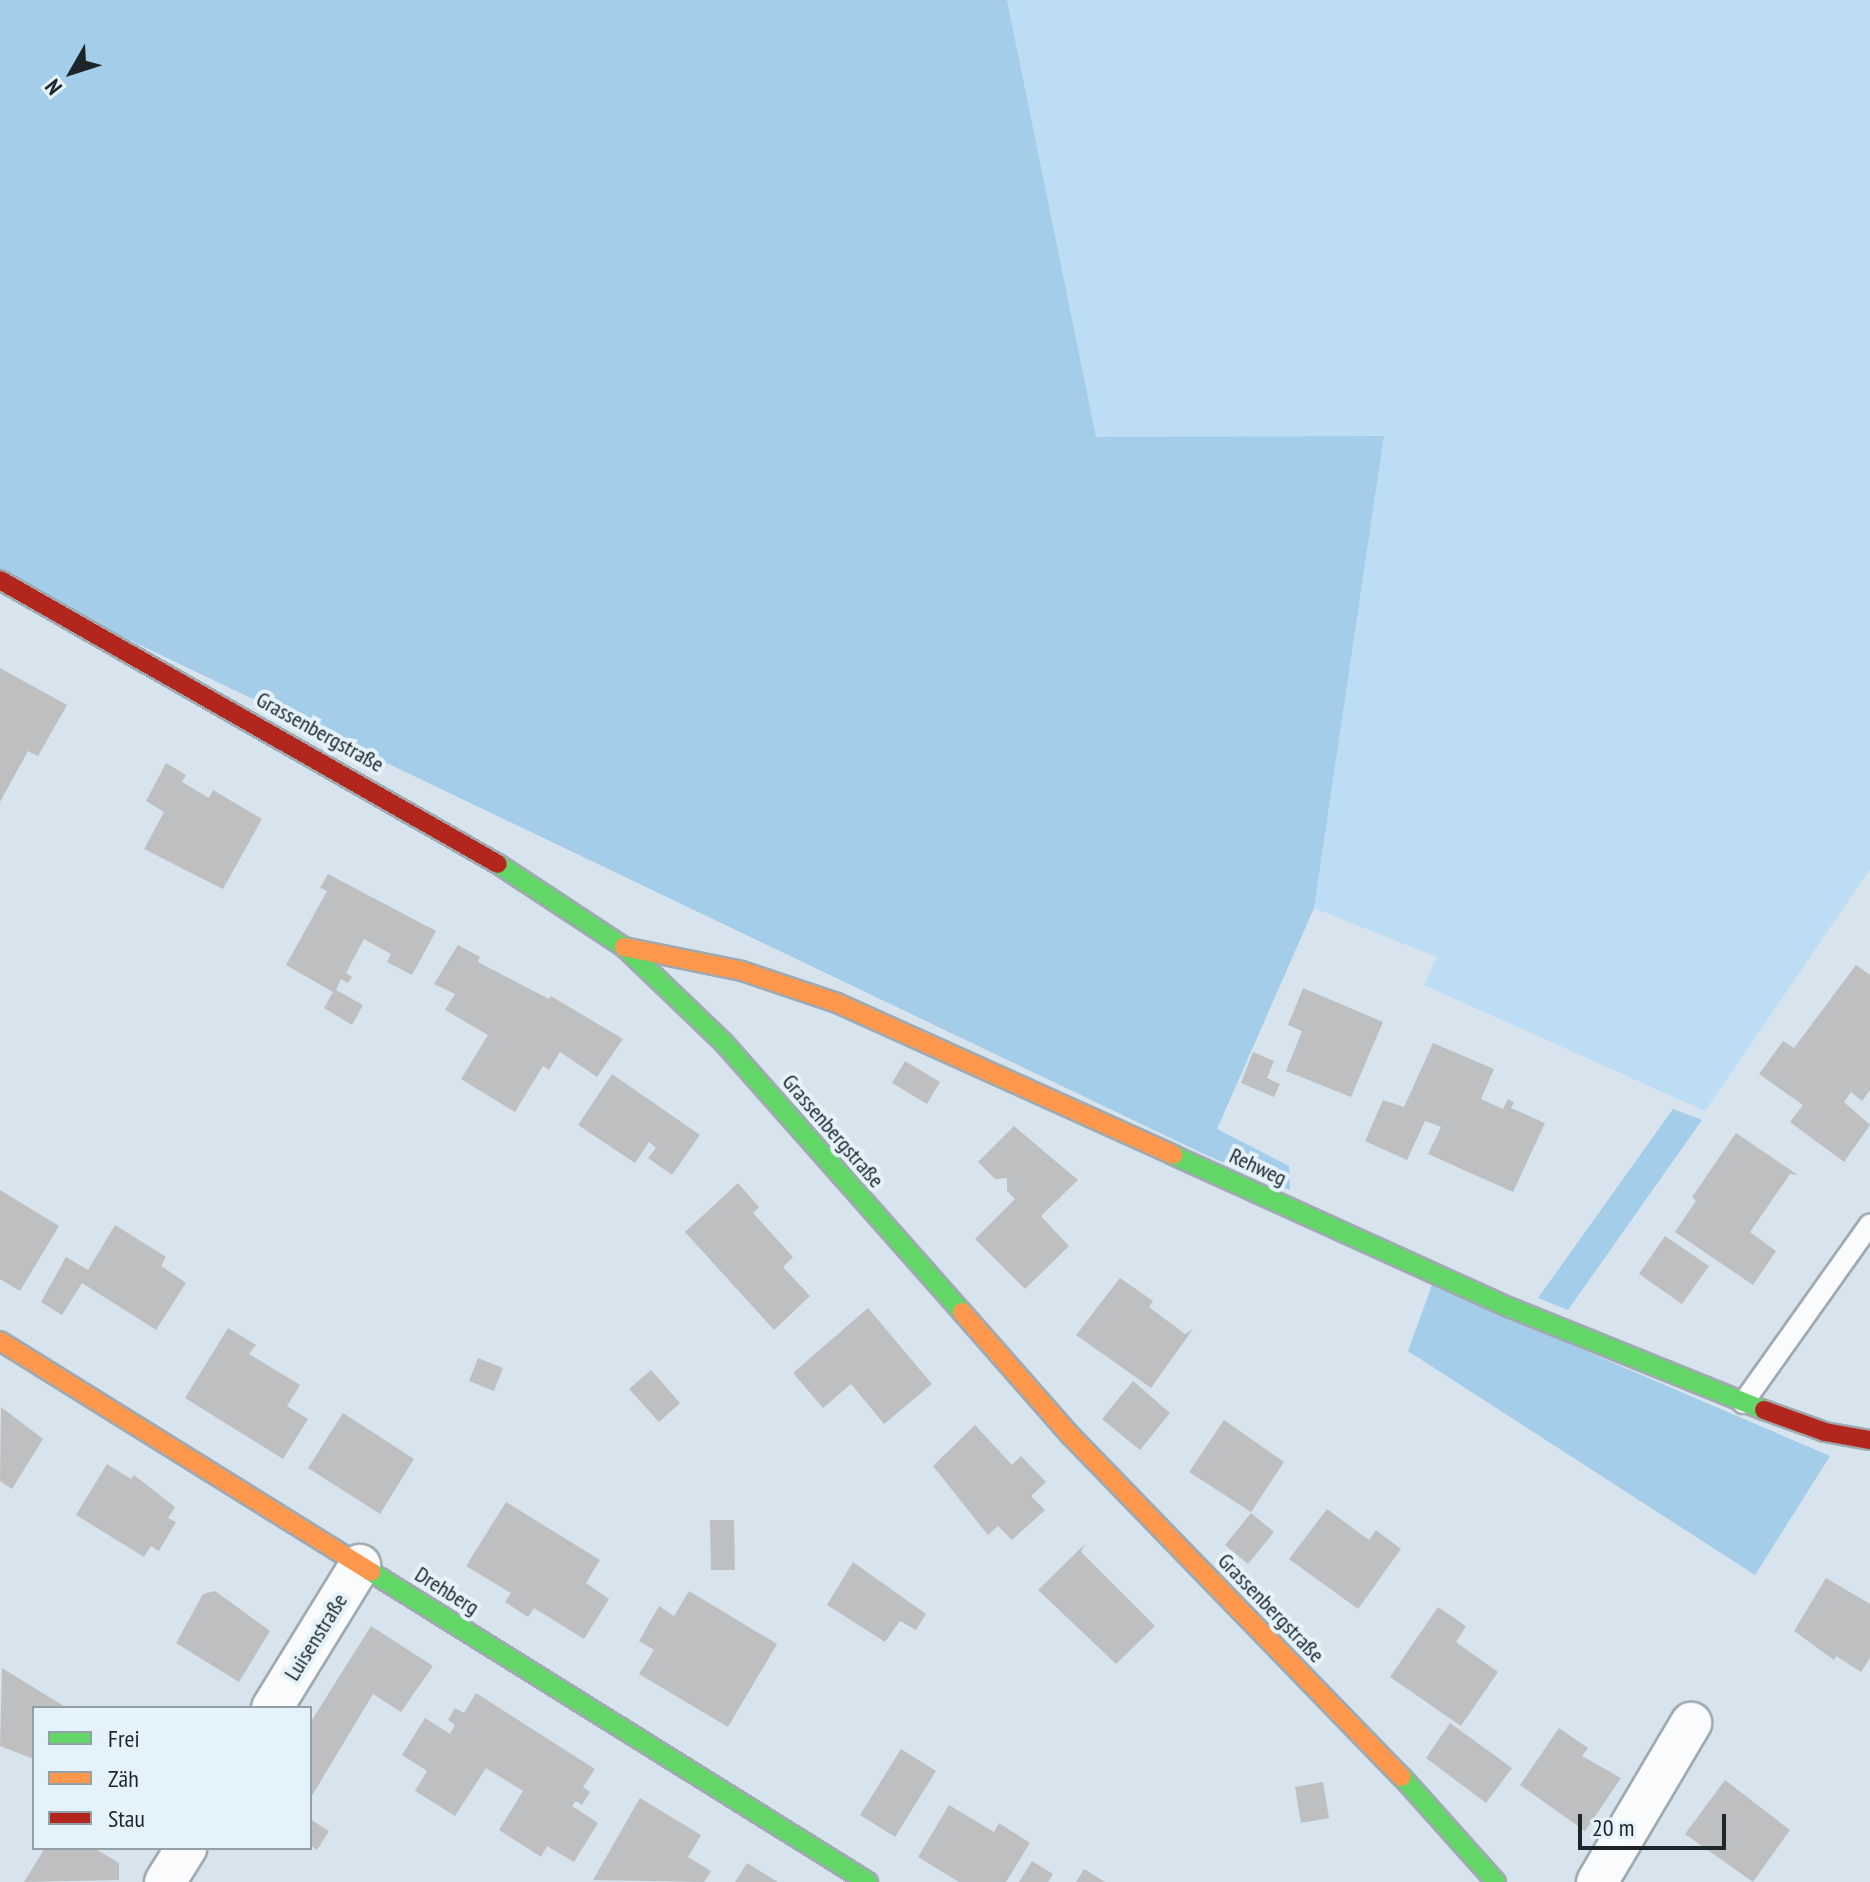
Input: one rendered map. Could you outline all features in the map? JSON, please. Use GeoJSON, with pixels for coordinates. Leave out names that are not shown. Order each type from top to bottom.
{"type":"FeatureCollection","features":[{"type":"Feature","properties":{"kind":"street","name":"Grassenbergstraße"},"geometry":{"type":"LineString","coordinates":[[0,580],[459,838],[552,894],[624,947],[724,1043],[1071,1436],[1466,1843],[1496,1882]]}},
{"type":"Feature","properties":{"kind":"street","name":"Rehweg"},"geometry":{"type":"LineString","coordinates":[[624,947],[742,971],[837,1003],[1511,1308],[1743,1403],[1825,1432],[1870,1440]]}},
{"type":"Feature","properties":{"kind":"street","name":"Drehberg"},"geometry":{"type":"LineString","coordinates":[[0,1341],[868,1882]]}},
{"type":"Feature","properties":{"kind":"street","name":"Luisenstraße"},"geometry":{"type":"LineString","coordinates":[[273,1706],[360,1565]]}},
{"type":"Feature","properties":{"kind":"street"},"geometry":{"type":"LineString","coordinates":[[1597,1882],[1691,1723]]}},
{"type":"Feature","properties":{"kind":"street"},"geometry":{"type":"LineString","coordinates":[[165,1882],[185,1850]]}},
{"type":"Feature","properties":{"kind":"lane"},"geometry":{"type":"LineString","coordinates":[[1743,1403],[1870,1224]]}},
{"type":"Feature","properties":{"kind":"shaded area"},"geometry":{"type":"Polygon","coordinates":[[[0,0],[1007,0],[1096,437],[1384,436],[1314,908],[1217,1129],[1289,1166],[1290,1190],[1206,1155],[0,578],[0,0]]]}},
{"type":"Feature","properties":{"kind":"shaded area"},"geometry":{"type":"Polygon","coordinates":[[[1007,0],[1870,0],[1870,869],[1705,1111],[1424,985],[1437,957],[1314,908],[1384,437],[1096,437],[1007,0]]]}},
{"type":"Feature","properties":{"kind":"shaded area"},"geometry":{"type":"Polygon","coordinates":[[[1673,1109],[1702,1120],[1568,1310],[1538,1298],[1673,1109]]]}},
{"type":"Feature","properties":{"kind":"shaded area"},"geometry":{"type":"Polygon","coordinates":[[[1432,1285],[1830,1456],[1755,1575],[1408,1351],[1432,1285]]]}},
{"type":"Feature","properties":{"kind":"building"},"geometry":{"type":"Polygon","coordinates":[[[0,668],[67,705],[38,756],[28,751],[0,802],[0,668]]]}},
{"type":"Feature","properties":{"kind":"building"},"geometry":{"type":"Polygon","coordinates":[[[166,763],[186,775],[182,782],[209,798],[213,790],[262,819],[223,889],[144,849],[164,812],[146,801],[166,763]]]}},
{"type":"Feature","properties":{"kind":"building"},"geometry":{"type":"Polygon","coordinates":[[[328,874],[436,931],[412,975],[387,962],[391,954],[364,939],[346,973],[352,977],[348,983],[341,979],[336,990],[363,1005],[352,1025],[324,1008],[333,992],[286,965],[327,891],[320,888],[328,874]]]}},
{"type":"Feature","properties":{"kind":"building"},"geometry":{"type":"Polygon","coordinates":[[[458,945],[480,957],[478,962],[549,999],[551,996],[623,1039],[597,1077],[560,1052],[549,1070],[543,1066],[515,1112],[461,1079],[488,1035],[445,1010],[455,994],[434,984],[458,945]]]}},
{"type":"Feature","properties":{"kind":"building"},"geometry":{"type":"Polygon","coordinates":[[[1856,965],[1870,975],[1870,1090],[1862,1101],[1851,1092],[1844,1102],[1870,1125],[1844,1162],[1790,1122],[1803,1105],[1759,1074],[1783,1041],[1794,1048],[1856,965]]]}},
{"type":"Feature","properties":{"kind":"building"},"geometry":{"type":"Polygon","coordinates":[[[1303,988],[1383,1022],[1351,1097],[1286,1071],[1302,1031],[1288,1025],[1303,988]]]}},
{"type":"Feature","properties":{"kind":"building"},"geometry":{"type":"Polygon","coordinates":[[[1433,1043],[1494,1069],[1481,1099],[1503,1109],[1508,1099],[1514,1102],[1511,1108],[1545,1123],[1513,1192],[1428,1154],[1441,1127],[1425,1121],[1407,1160],[1365,1141],[1383,1100],[1404,1107],[1433,1043]]]}},
{"type":"Feature","properties":{"kind":"building"},"geometry":{"type":"Polygon","coordinates":[[[1253,1052],[1274,1061],[1267,1078],[1280,1084],[1274,1097],[1241,1083],[1253,1052]]]}},
{"type":"Feature","properties":{"kind":"building"},"geometry":{"type":"Polygon","coordinates":[[[905,1061],[940,1082],[927,1104],[892,1083],[905,1061]]]}},
{"type":"Feature","properties":{"kind":"building"},"geometry":{"type":"Polygon","coordinates":[[[612,1074],[700,1135],[672,1175],[648,1158],[656,1148],[649,1142],[635,1163],[578,1125],[612,1074]]]}},
{"type":"Feature","properties":{"kind":"building"},"geometry":{"type":"Polygon","coordinates":[[[1014,1126],[1078,1180],[1041,1216],[1069,1246],[1025,1289],[975,1239],[1015,1199],[1007,1191],[1007,1178],[995,1179],[978,1162],[1014,1126]]]}},
{"type":"Feature","properties":{"kind":"building"},"geometry":{"type":"Polygon","coordinates":[[[1736,1133],[1798,1175],[1790,1174],[1750,1232],[1776,1251],[1753,1285],[1675,1232],[1696,1201],[1692,1197],[1736,1133]]]}},
{"type":"Feature","properties":{"kind":"building"},"geometry":{"type":"Polygon","coordinates":[[[738,1183],[759,1207],[753,1213],[793,1257],[783,1267],[810,1296],[774,1330],[685,1232],[738,1183]]]}},
{"type":"Feature","properties":{"kind":"building"},"geometry":{"type":"Polygon","coordinates":[[[0,1190],[59,1226],[20,1291],[0,1279],[0,1190]]]}},
{"type":"Feature","properties":{"kind":"building"},"geometry":{"type":"Polygon","coordinates":[[[115,1225],[166,1257],[161,1266],[186,1283],[156,1330],[82,1283],[62,1315],[41,1302],[66,1257],[88,1270],[115,1225]]]}},
{"type":"Feature","properties":{"kind":"building"},"geometry":{"type":"Polygon","coordinates":[[[1665,1236],[1709,1266],[1682,1304],[1639,1274],[1665,1236]]]}},
{"type":"Feature","properties":{"kind":"building"},"geometry":{"type":"Polygon","coordinates":[[[1120,1278],[1153,1301],[1149,1307],[1185,1334],[1193,1329],[1151,1388],[1076,1335],[1120,1278]]]}},
{"type":"Feature","properties":{"kind":"building"},"geometry":{"type":"Polygon","coordinates":[[[868,1308],[932,1384],[884,1424],[851,1384],[823,1408],[793,1373],[868,1308]]]}},
{"type":"Feature","properties":{"kind":"building"},"geometry":{"type":"Polygon","coordinates":[[[228,1328],[256,1345],[249,1354],[300,1385],[287,1406],[308,1419],[283,1459],[185,1398],[228,1328]]]}},
{"type":"Feature","properties":{"kind":"building"},"geometry":{"type":"Polygon","coordinates":[[[478,1358],[503,1368],[494,1391],[469,1381],[478,1358]]]}},
{"type":"Feature","properties":{"kind":"building"},"geometry":{"type":"Polygon","coordinates":[[[651,1370],[680,1403],[659,1422],[629,1389],[651,1370]]]}},
{"type":"Feature","properties":{"kind":"building"},"geometry":{"type":"Polygon","coordinates":[[[1133,1381],[1170,1413],[1140,1450],[1102,1419],[1133,1381]]]}},
{"type":"Feature","properties":{"kind":"building"},"geometry":{"type":"Polygon","coordinates":[[[1,1407],[43,1439],[12,1489],[0,1481],[1,1407]]]}},
{"type":"Feature","properties":{"kind":"building"},"geometry":{"type":"Polygon","coordinates":[[[343,1413],[414,1459],[380,1514],[308,1468],[343,1413]]]}},
{"type":"Feature","properties":{"kind":"building"},"geometry":{"type":"Polygon","coordinates":[[[1224,1420],[1284,1462],[1251,1512],[1189,1472],[1224,1420]]]}},
{"type":"Feature","properties":{"kind":"building"},"geometry":{"type":"Polygon","coordinates":[[[975,1425],[1012,1465],[1021,1456],[1046,1482],[1031,1496],[1045,1510],[1012,1540],[998,1526],[988,1535],[933,1466],[975,1425]]]}},
{"type":"Feature","properties":{"kind":"building"},"geometry":{"type":"Polygon","coordinates":[[[107,1464],[131,1479],[134,1475],[175,1507],[168,1518],[176,1522],[159,1551],[151,1546],[144,1557],[76,1515],[107,1464]]]}},
{"type":"Feature","properties":{"kind":"building"},"geometry":{"type":"Polygon","coordinates":[[[506,1502],[600,1560],[586,1583],[609,1599],[584,1639],[534,1608],[528,1617],[505,1602],[511,1593],[466,1566],[506,1502]]]}},
{"type":"Feature","properties":{"kind":"building"},"geometry":{"type":"Polygon","coordinates":[[[1327,1509],[1369,1540],[1376,1530],[1401,1549],[1358,1609],[1289,1559],[1327,1509]]]}},
{"type":"Feature","properties":{"kind":"building"},"geometry":{"type":"Polygon","coordinates":[[[1251,1513],[1274,1532],[1248,1564],[1225,1545],[1251,1513]]]}},
{"type":"Feature","properties":{"kind":"building"},"geometry":{"type":"Polygon","coordinates":[[[710,1520],[734,1520],[735,1570],[711,1570],[710,1520]]]}},
{"type":"Feature","properties":{"kind":"building"},"geometry":{"type":"Polygon","coordinates":[[[1085,1544],[1081,1552],[1155,1626],[1116,1664],[1038,1590],[1085,1544]]]}},
{"type":"Feature","properties":{"kind":"building"},"geometry":{"type":"Polygon","coordinates":[[[853,1562],[926,1614],[916,1630],[900,1621],[885,1642],[827,1605],[853,1562]]]}},
{"type":"Feature","properties":{"kind":"building"},"geometry":{"type":"Polygon","coordinates":[[[1826,1578],[1870,1604],[1870,1658],[1861,1672],[1836,1656],[1834,1660],[1794,1631],[1826,1578]]]}},
{"type":"Feature","properties":{"kind":"building"},"geometry":{"type":"Polygon","coordinates":[[[215,1591],[270,1631],[239,1682],[176,1643],[203,1594],[215,1591]]]}},
{"type":"Feature","properties":{"kind":"building"},"geometry":{"type":"Polygon","coordinates":[[[689,1591],[777,1644],[728,1727],[639,1674],[654,1650],[639,1641],[659,1606],[674,1616],[689,1591]]]}},
{"type":"Feature","properties":{"kind":"building"},"geometry":{"type":"Polygon","coordinates":[[[1438,1607],[1466,1626],[1456,1642],[1498,1672],[1461,1726],[1390,1677],[1438,1607]]]}},
{"type":"Feature","properties":{"kind":"building"},"geometry":{"type":"Polygon","coordinates":[[[371,1626],[433,1666],[401,1712],[373,1694],[312,1796],[312,1720],[371,1626]]]}},
{"type":"Feature","properties":{"kind":"building"},"geometry":{"type":"Polygon","coordinates":[[[2,1668],[64,1706],[32,1706],[32,1758],[0,1746],[2,1668]]]}},
{"type":"Feature","properties":{"kind":"building"},"geometry":{"type":"Polygon","coordinates":[[[476,1693],[595,1769],[583,1787],[590,1792],[582,1805],[576,1801],[572,1806],[598,1823],[574,1862],[547,1846],[541,1857],[499,1830],[523,1791],[486,1768],[455,1816],[415,1791],[427,1771],[402,1755],[425,1718],[450,1734],[455,1725],[448,1720],[455,1708],[464,1713],[476,1693]]]}},
{"type":"Feature","properties":{"kind":"building"},"geometry":{"type":"Polygon","coordinates":[[[1450,1723],[1512,1768],[1486,1803],[1426,1758],[1450,1723]]]}},
{"type":"Feature","properties":{"kind":"building"},"geometry":{"type":"Polygon","coordinates":[[[1559,1728],[1588,1748],[1582,1756],[1621,1778],[1585,1831],[1520,1785],[1559,1728]]]}},
{"type":"Feature","properties":{"kind":"building"},"geometry":{"type":"Polygon","coordinates":[[[901,1749],[936,1771],[895,1837],[860,1815],[901,1749]]]}},
{"type":"Feature","properties":{"kind":"building"},"geometry":{"type":"Polygon","coordinates":[[[1725,1780],[1790,1830],[1753,1882],[1685,1834],[1725,1780]]]}},
{"type":"Feature","properties":{"kind":"building"},"geometry":{"type":"Polygon","coordinates":[[[1323,1782],[1329,1818],[1301,1823],[1295,1787],[1323,1782]]]}},
{"type":"Feature","properties":{"kind":"building"},"geometry":{"type":"Polygon","coordinates":[[[640,1798],[701,1835],[688,1857],[711,1871],[704,1882],[593,1880],[640,1798]]]}},
{"type":"Feature","properties":{"kind":"building"},"geometry":{"type":"Polygon","coordinates":[[[949,1805],[994,1832],[999,1823],[1030,1843],[1006,1882],[959,1882],[918,1857],[949,1805]]]}},
{"type":"Feature","properties":{"kind":"building"},"geometry":{"type":"Polygon","coordinates":[[[312,1820],[329,1831],[317,1850],[312,1846],[312,1820]]]}},
{"type":"Feature","properties":{"kind":"building"},"geometry":{"type":"Polygon","coordinates":[[[44,1850],[97,1850],[119,1863],[119,1880],[24,1882],[44,1850]]]}},
{"type":"Feature","properties":{"kind":"building"},"geometry":{"type":"Polygon","coordinates":[[[1032,1861],[1053,1874],[1048,1882],[1019,1882],[1032,1861]]]}},
{"type":"Feature","properties":{"kind":"building"},"geometry":{"type":"Polygon","coordinates":[[[747,1863],[778,1882],[735,1882],[747,1863]]]}},
{"type":"Feature","properties":{"kind":"building"},"geometry":{"type":"Polygon","coordinates":[[[1084,1869],[1105,1882],[1076,1882],[1084,1869]]]}},
{"type":"Feature","properties":{"kind":"traffic: fast"},"geometry":{"type":"LineString","coordinates":[[498,864],[624,947],[724,1043],[962,1312]]}},
{"type":"Feature","properties":{"kind":"traffic: fast"},"geometry":{"type":"LineString","coordinates":[[1173,1155],[1511,1308],[1764,1410]]}},
{"type":"Feature","properties":{"kind":"traffic: fast"},"geometry":{"type":"LineString","coordinates":[[371,1572],[868,1882]]}},
{"type":"Feature","properties":{"kind":"traffic: fast"},"geometry":{"type":"LineString","coordinates":[[1402,1777],[1496,1882]]}},
{"type":"Feature","properties":{"kind":"traffic: slow"},"geometry":{"type":"LineString","coordinates":[[624,947],[742,971],[837,1003],[1173,1155]]}},
{"type":"Feature","properties":{"kind":"traffic: slow"},"geometry":{"type":"LineString","coordinates":[[962,1312],[1071,1436],[1402,1777]]}},
{"type":"Feature","properties":{"kind":"traffic: slow"},"geometry":{"type":"LineString","coordinates":[[0,1341],[371,1572]]}},
{"type":"Feature","properties":{"kind":"traffic: jam"},"geometry":{"type":"LineString","coordinates":[[0,580],[498,864]]}},
{"type":"Feature","properties":{"kind":"traffic: jam"},"geometry":{"type":"LineString","coordinates":[[1764,1410],[1825,1432],[1870,1440]]}}]}
